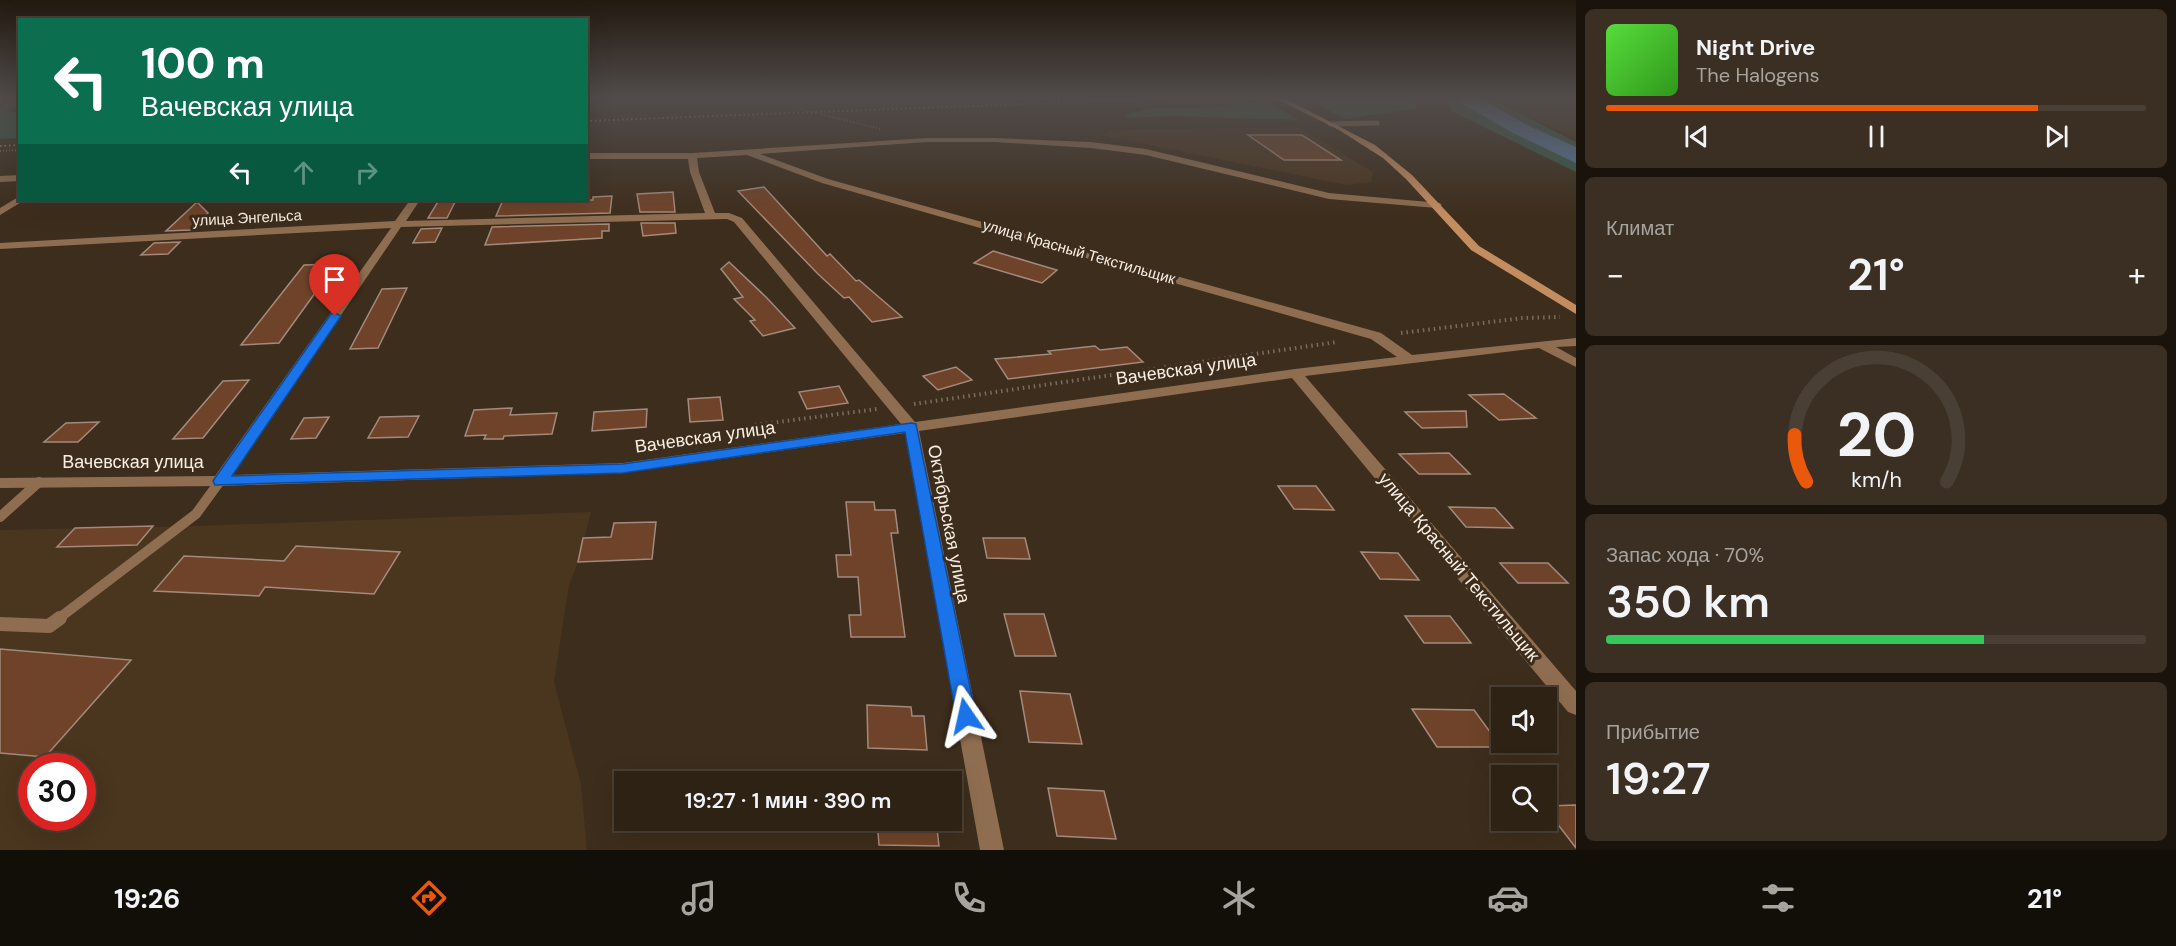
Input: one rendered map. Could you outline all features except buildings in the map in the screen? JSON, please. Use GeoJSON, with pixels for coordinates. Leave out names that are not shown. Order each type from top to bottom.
{"type":"FeatureCollection","features":[{"type":"Feature","properties":{"kind":"main road"},"geometry":{"type":"LineString","coordinates":[[1356,138],[1377,149],[1399,166],[1474,248],[1576,310]]}},
{"type":"Feature","properties":{"kind":"street"},"geometry":{"type":"LineString","coordinates":[[588,156],[692,156],[927,140],[995,140],[1091,145],[1146,152],[1329,196],[1437,205]]}},
{"type":"Feature","properties":{"kind":"street","name":"улица Красный Текстильщик"},"geometry":{"type":"LineString","coordinates":[[745,151],[825,180],[1376,336],[1410,360]]}},
{"type":"Feature","properties":{"kind":"street"},"geometry":{"type":"LineString","coordinates":[[692,156],[692,169],[709,203],[711,216]]}},
{"type":"Feature","properties":{"kind":"street"},"geometry":{"type":"LineString","coordinates":[[0,179],[18,178]]}},
{"type":"Feature","properties":{"kind":"street"},"geometry":{"type":"LineString","coordinates":[[0,212],[18,200]]}},
{"type":"Feature","properties":{"kind":"street"},"geometry":{"type":"LineString","coordinates":[[220,481],[414,201]]}},
{"type":"Feature","properties":{"kind":"street","name":"улица Энгельса"},"geometry":{"type":"LineString","coordinates":[[0,246],[399,224],[711,216]]}},
{"type":"Feature","properties":{"kind":"street","name":"Октябрьская улица"},"geometry":{"type":"LineString","coordinates":[[711,216],[729,216],[738,220],[896,406],[911,427],[992,850]]}},
{"type":"Feature","properties":{"kind":"street","name":"Вачевская улица"},"geometry":{"type":"LineString","coordinates":[[0,483],[220,481],[623,468],[1295,373],[1541,344],[1576,342]]}},
{"type":"Feature","properties":{"kind":"street"},"geometry":{"type":"LineString","coordinates":[[1541,344],[1576,363]]}},
{"type":"Feature","properties":{"kind":"street","name":"улица Красный Текстильщик"},"geometry":{"type":"LineString","coordinates":[[1295,373],[1576,706]]}},
{"type":"Feature","properties":{"kind":"lane"},"geometry":{"type":"LineString","coordinates":[[0,624],[49,626],[196,514],[220,481]]}},
{"type":"Feature","properties":{"kind":"lane"},"geometry":{"type":"LineString","coordinates":[[0,517],[39,482]]}},
{"type":"Feature","properties":{"kind":"path"},"geometry":{"type":"LineString","coordinates":[[0,151],[18,150]]}},
{"type":"Feature","properties":{"kind":"path"},"geometry":{"type":"LineString","coordinates":[[1376,336],[1523,318],[1565,317]]}},
{"type":"Feature","properties":{"kind":"path"},"geometry":{"type":"LineString","coordinates":[[754,425],[1341,341]]}},
{"type":"Feature","properties":{"kind":"shaded area"},"geometry":{"type":"Polygon","coordinates":[[[1114,138],[1317,138],[1373,172],[1371,182],[1346,185],[1114,138]]]}},
{"type":"Feature","properties":{"kind":"shaded area"},"geometry":{"type":"Polygon","coordinates":[[[591,512],[578,562],[569,585],[554,682],[581,784],[587,850],[0,850],[0,530],[196,526],[591,512]]]}},
{"type":"Feature","properties":{"kind":"green space"},"geometry":{"type":"Polygon","coordinates":[[[1506,138],[1567,138],[1576,142],[1576,172],[1506,138]]]}},
{"type":"Feature","properties":{"kind":"waterway"},"geometry":{"type":"LineString","coordinates":[[1538,138],[1576,156]]}},
{"type":"Feature","properties":{"kind":"railway"},"geometry":{"type":"LineString","coordinates":[[0,146],[18,145]]}},
{"type":"Feature","properties":{"kind":"route"},"geometry":{"type":"LineString","coordinates":[[335,316],[220,481],[623,468],[911,427],[966,716]]}}]}
